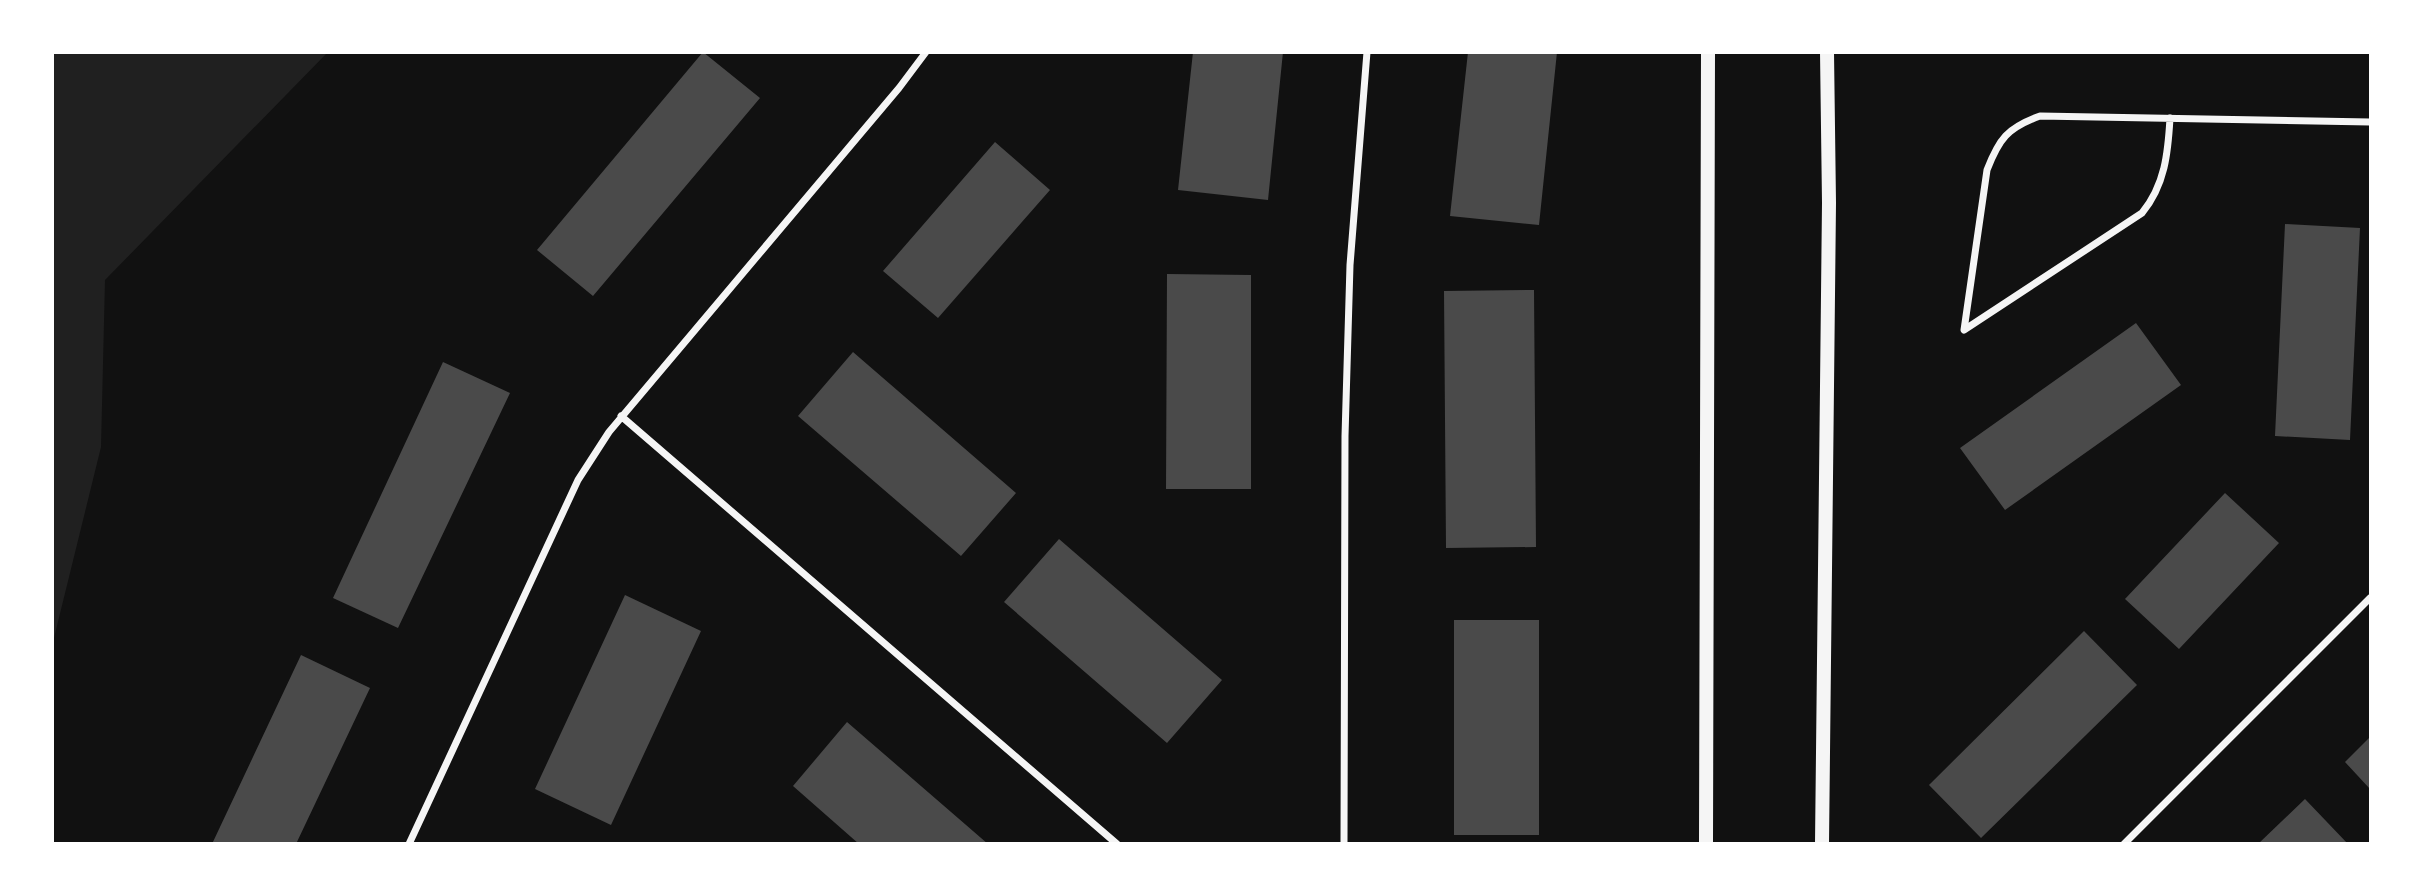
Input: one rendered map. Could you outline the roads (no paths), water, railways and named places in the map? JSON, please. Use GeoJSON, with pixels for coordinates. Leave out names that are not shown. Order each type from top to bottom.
{"type":"FeatureCollection","features":[{"type":"Feature","properties":{"kind":"main road"},"geometry":{"type":"LineString","coordinates":[[1706,844],[1708,52]]}},
{"type":"Feature","properties":{"kind":"main road"},"geometry":{"type":"LineString","coordinates":[[1822,844],[1829,203],[1827,52]]}},
{"type":"Feature","properties":{"kind":"street"},"geometry":{"type":"LineString","coordinates":[[409,844],[592,455],[621,416],[890,99],[926,52]]}},
{"type":"Feature","properties":{"kind":"street"},"geometry":{"type":"LineString","coordinates":[[1344,844],[1345,436],[1349,291],[1367,52]]}},
{"type":"Feature","properties":{"kind":"street"},"geometry":{"type":"LineString","coordinates":[[2170,118],[2168,154],[2161,182],[2153,200],[2142,214],[1964,330],[1987,170],[1996,147],[2019,124],[2040,116],[2170,118],[2371,122]]}},
{"type":"Feature","properties":{"kind":"street"},"geometry":{"type":"LineString","coordinates":[[621,416],[1116,844]]}},
{"type":"Feature","properties":{"kind":"street"},"geometry":{"type":"LineString","coordinates":[[2123,844],[2371,598]]}}]}
